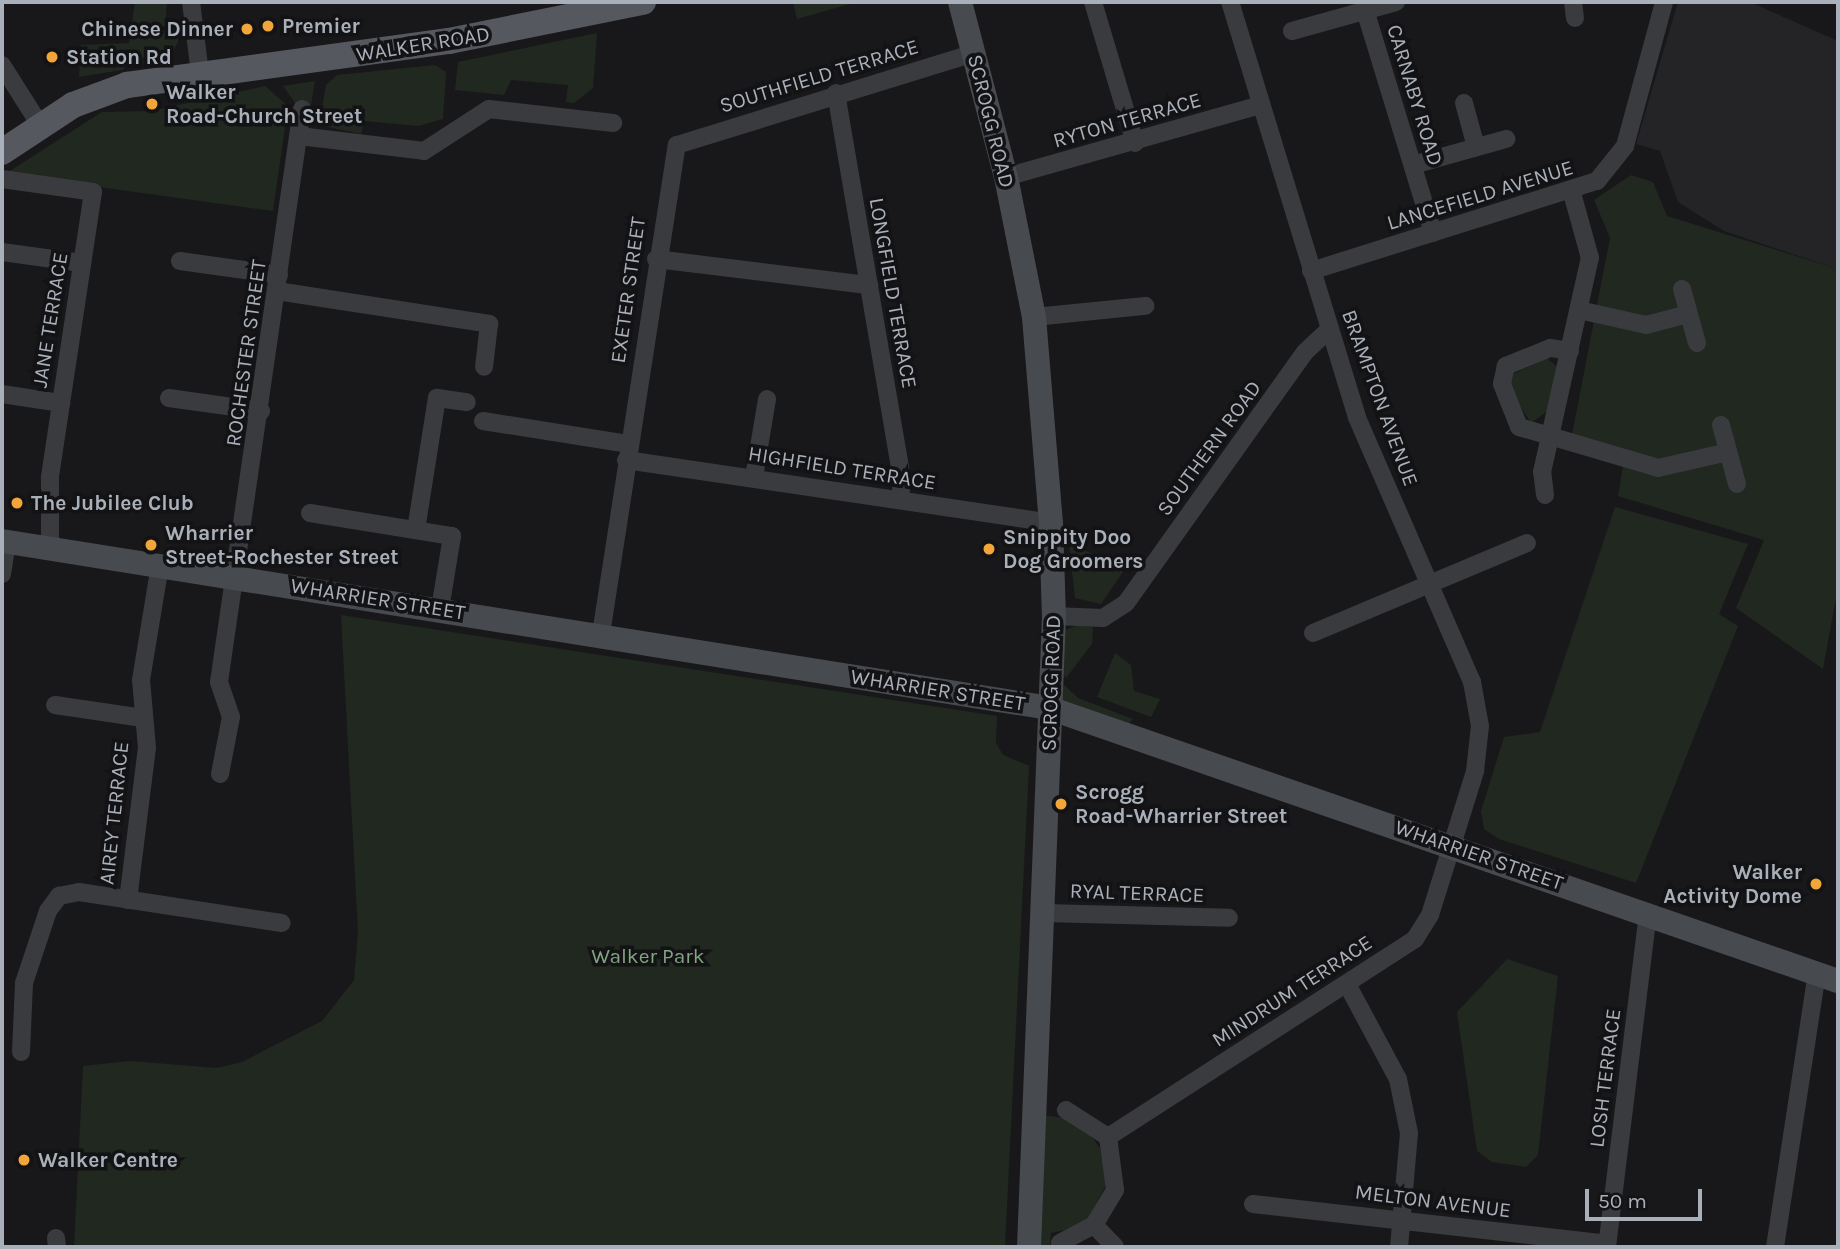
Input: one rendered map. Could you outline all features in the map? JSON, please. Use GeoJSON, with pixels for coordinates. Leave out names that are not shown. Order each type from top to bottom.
{"type":"FeatureCollection","features":[{"type":"Feature","properties":{"kind":"main road","name":"WALKER ROAD"},"geometry":{"type":"LineString","coordinates":[[2,152],[40,125],[108,90],[200,73],[458,40],[643,2]]}},
{"type":"Feature","properties":{"kind":"street"},"geometry":{"type":"LineString","coordinates":[[191,2],[200,73]]}},
{"type":"Feature","properties":{"kind":"street","name":"SCROGG ROAD"},"geometry":{"type":"LineString","coordinates":[[960,2],[1006,177],[1034,317],[1051,523],[1054,616],[1029,1247]]}},
{"type":"Feature","properties":{"kind":"street"},"geometry":{"type":"LineString","coordinates":[[1093,2],[1135,143]]}},
{"type":"Feature","properties":{"kind":"street","name":"BRAMPTON AVENUE"},"geometry":{"type":"LineString","coordinates":[[1230,2],[1311,271],[1362,428],[1472,682],[1479,726],[1475,771],[1451,844]]}},
{"type":"Feature","properties":{"kind":"street"},"geometry":{"type":"LineString","coordinates":[[1292,31],[1396,2]]}},
{"type":"Feature","properties":{"kind":"street","name":"LANCEFIELD AVENUE"},"geometry":{"type":"LineString","coordinates":[[1311,271],[1572,193],[1597,180],[1625,146],[1664,2]]}},
{"type":"Feature","properties":{"kind":"street","name":"CARNABY ROAD"},"geometry":{"type":"LineString","coordinates":[[1365,10],[1433,233]]}},
{"type":"Feature","properties":{"kind":"street","name":"SOUTHFIELD TERRACE"},"geometry":{"type":"LineString","coordinates":[[677,145],[836,93],[975,53]]}},
{"type":"Feature","properties":{"kind":"street"},"geometry":{"type":"LineString","coordinates":[[2,65],[40,125]]}},
{"type":"Feature","properties":{"kind":"street","name":"LONGFIELD TERRACE"},"geometry":{"type":"LineString","coordinates":[[836,93],[902,480],[900,500]]}},
{"type":"Feature","properties":{"kind":"street"},"geometry":{"type":"LineString","coordinates":[[1464,103],[1476,147]]}},
{"type":"Feature","properties":{"kind":"street","name":"RYTON TERRACE"},"geometry":{"type":"LineString","coordinates":[[1006,177],[1135,143],[1260,105]]}},
{"type":"Feature","properties":{"kind":"street","name":"ROCHESTER STREET"},"geometry":{"type":"LineString","coordinates":[[220,774],[231,717],[219,682],[237,577],[302,109]]}},
{"type":"Feature","properties":{"kind":"street"},"geometry":{"type":"LineString","coordinates":[[299,136],[431,150],[476,113],[489,109],[613,123]]}},
{"type":"Feature","properties":{"kind":"street"},"geometry":{"type":"LineString","coordinates":[[1413,165],[1506,139]]}},
{"type":"Feature","properties":{"kind":"street","name":"EXETER STREET"},"geometry":{"type":"LineString","coordinates":[[601,634],[656,258],[677,145]]}},
{"type":"Feature","properties":{"kind":"street","name":"JANE TERRACE"},"geometry":{"type":"LineString","coordinates":[[2,179],[93,192],[50,478],[50,548]]}},
{"type":"Feature","properties":{"kind":"street"},"geometry":{"type":"LineString","coordinates":[[1545,495],[1542,472],[1590,249],[1572,193]]}},
{"type":"Feature","properties":{"kind":"street"},"geometry":{"type":"LineString","coordinates":[[2,252],[82,263]]}},
{"type":"Feature","properties":{"kind":"street"},"geometry":{"type":"LineString","coordinates":[[656,258],[869,285]]}},
{"type":"Feature","properties":{"kind":"street"},"geometry":{"type":"LineString","coordinates":[[180,261],[489,324],[484,367]]}},
{"type":"Feature","properties":{"kind":"street"},"geometry":{"type":"LineString","coordinates":[[1682,289],[1697,343]]}},
{"type":"Feature","properties":{"kind":"street"},"geometry":{"type":"LineString","coordinates":[[1034,317],[1145,306]]}},
{"type":"Feature","properties":{"kind":"street"},"geometry":{"type":"LineString","coordinates":[[1579,310],[1646,325],[1688,314]]}},
{"type":"Feature","properties":{"kind":"street","name":"SOUTHERN ROAD"},"geometry":{"type":"LineString","coordinates":[[1054,616],[1104,618],[1126,603],[1305,352],[1330,329]]}},
{"type":"Feature","properties":{"kind":"street"},"geometry":{"type":"LineString","coordinates":[[1570,351],[1518,357],[1503,371],[1514,423],[1550,438],[1658,468],[1728,452]]}},
{"type":"Feature","properties":{"kind":"street"},"geometry":{"type":"LineString","coordinates":[[2,394],[61,402]]}},
{"type":"Feature","properties":{"kind":"street"},"geometry":{"type":"LineString","coordinates":[[169,398],[261,411]]}},
{"type":"Feature","properties":{"kind":"street"},"geometry":{"type":"LineString","coordinates":[[416,530],[437,398],[467,402]]}},
{"type":"Feature","properties":{"kind":"street"},"geometry":{"type":"LineString","coordinates":[[754,477],[767,399]]}},
{"type":"Feature","properties":{"kind":"street"},"geometry":{"type":"LineString","coordinates":[[483,421],[627,452]]}},
{"type":"Feature","properties":{"kind":"street"},"geometry":{"type":"LineString","coordinates":[[1721,425],[1737,484]]}},
{"type":"Feature","properties":{"kind":"street","name":"HIGHFIELD TERRACE"},"geometry":{"type":"LineString","coordinates":[[627,452],[754,477],[1051,523]]}},
{"type":"Feature","properties":{"kind":"street"},"geometry":{"type":"LineString","coordinates":[[310,513],[452,536],[440,609]]}},
{"type":"Feature","properties":{"kind":"street"},"geometry":{"type":"LineString","coordinates":[[2,574],[4,541]]}},
{"type":"Feature","properties":{"kind":"street","name":"WHARRIER STREET"},"geometry":{"type":"LineString","coordinates":[[4,541],[601,634],[1049,708],[1451,844],[1828,977]]}},
{"type":"Feature","properties":{"kind":"street"},"geometry":{"type":"LineString","coordinates":[[1313,634],[1432,586],[1527,543]]}},
{"type":"Feature","properties":{"kind":"street","name":"AIREY TERRACE"},"geometry":{"type":"LineString","coordinates":[[128,900],[147,748],[141,680],[160,565]]}},
{"type":"Feature","properties":{"kind":"street"},"geometry":{"type":"LineString","coordinates":[[55,705],[143,718]]}},
{"type":"Feature","properties":{"kind":"street","name":"MINDRUM TERRACE"},"geometry":{"type":"LineString","coordinates":[[1108,1137],[1415,939],[1430,915],[1451,844]]}},
{"type":"Feature","properties":{"kind":"street","name":"AIREY TERRACE"},"geometry":{"type":"LineString","coordinates":[[20,1052],[24,983],[48,911],[59,896],[79,892],[282,923]]}},
{"type":"Feature","properties":{"kind":"street","name":"RYAL TERRACE"},"geometry":{"type":"LineString","coordinates":[[1044,914],[1229,919]]}},
{"type":"Feature","properties":{"kind":"street","name":"LOSH TERRACE"},"geometry":{"type":"LineString","coordinates":[[1607,1246],[1647,914]]}},
{"type":"Feature","properties":{"kind":"street"},"geometry":{"type":"LineString","coordinates":[[1775,1247],[1828,977]]}},
{"type":"Feature","properties":{"kind":"street"},"geometry":{"type":"LineString","coordinates":[[1347,984],[1398,1079],[1409,1133],[1399,1247]]}},
{"type":"Feature","properties":{"kind":"street"},"geometry":{"type":"LineString","coordinates":[[1060,1243],[1094,1225],[1115,1190],[1108,1137],[1066,1110]]}},
{"type":"Feature","properties":{"kind":"street","name":"MELTON AVENUE"},"geometry":{"type":"LineString","coordinates":[[1253,1204],[1607,1246]]}},
{"type":"Feature","properties":{"kind":"street"},"geometry":{"type":"LineString","coordinates":[[1094,1225],[1115,1247]]}},
{"type":"Feature","properties":{"kind":"shaded area"},"geometry":{"type":"Polygon","coordinates":[[[1678,2],[1750,2],[1838,41],[1838,269],[1724,231],[1678,202],[1660,151],[1636,144],[1678,2]]]}},
{"type":"Feature","properties":{"kind":"green space"},"geometry":{"type":"Polygon","coordinates":[[[135,2],[167,2],[165,25],[176,22],[178,42],[171,55],[137,58],[122,70],[79,77],[81,45],[129,43],[135,2]]]}},
{"type":"Feature","properties":{"kind":"green space"},"geometry":{"type":"Polygon","coordinates":[[[793,2],[857,2],[797,19],[793,2]]]}},
{"type":"Feature","properties":{"kind":"green space"},"geometry":{"type":"Polygon","coordinates":[[[597,33],[593,88],[574,103],[566,102],[568,85],[511,80],[504,95],[455,90],[458,62],[597,33]]]}},
{"type":"Feature","properties":{"kind":"green space"},"geometry":{"type":"Polygon","coordinates":[[[435,65],[446,72],[443,119],[419,126],[364,121],[361,134],[319,125],[326,85],[337,75],[435,65]]]}},
{"type":"Feature","properties":{"kind":"green space"},"geometry":{"type":"Polygon","coordinates":[[[315,81],[311,105],[295,103],[283,86],[315,81]]]}},
{"type":"Feature","properties":{"kind":"green space"},"geometry":{"type":"Polygon","coordinates":[[[265,86],[288,106],[273,211],[5,174],[102,112],[151,111],[265,86]]]}},
{"type":"Feature","properties":{"kind":"green space"},"geometry":{"type":"Polygon","coordinates":[[[1631,175],[1653,182],[1667,216],[1838,269],[1838,587],[1823,669],[1736,608],[1764,540],[1618,496],[1626,449],[1572,435],[1610,238],[1594,200],[1631,175]]]}},
{"type":"Feature","properties":{"kind":"green space"},"geometry":{"type":"Polygon","coordinates":[[[1547,358],[1557,367],[1549,410],[1531,423],[1510,390],[1511,375],[1547,358]]]}},
{"type":"Feature","properties":{"kind":"green space"},"geometry":{"type":"Polygon","coordinates":[[[1615,507],[1748,544],[1719,614],[1738,626],[1636,883],[1499,839],[1484,829],[1481,811],[1504,737],[1540,732],[1615,507]]]}},
{"type":"Feature","properties":{"kind":"green space"},"geometry":{"type":"Polygon","coordinates":[[[1069,545],[1127,566],[1101,604],[1075,598],[1069,545]]]}},
{"type":"Feature","properties":{"kind":"green space","name":"Walker Park"},"geometry":{"type":"Polygon","coordinates":[[[341,615],[997,716],[996,743],[1003,755],[1029,766],[1005,1247],[74,1247],[83,1066],[130,1061],[217,1068],[242,1062],[322,1021],[354,980],[358,933],[341,615]]]}},
{"type":"Feature","properties":{"kind":"green space"},"geometry":{"type":"Polygon","coordinates":[[[1078,625],[1093,627],[1092,644],[1066,678],[1060,671],[1065,630],[1078,625]]]}},
{"type":"Feature","properties":{"kind":"green space"},"geometry":{"type":"Polygon","coordinates":[[[1115,653],[1131,665],[1134,691],[1160,699],[1151,717],[1097,697],[1115,653]]]}},
{"type":"Feature","properties":{"kind":"green space"},"geometry":{"type":"Polygon","coordinates":[[[1058,679],[1078,698],[1133,719],[1128,724],[1058,699],[1058,679]]]}},
{"type":"Feature","properties":{"kind":"green space"},"geometry":{"type":"Polygon","coordinates":[[[1507,959],[1558,976],[1538,1155],[1526,1167],[1492,1162],[1477,1151],[1457,1012],[1507,959]]]}},
{"type":"Feature","properties":{"kind":"green space"},"geometry":{"type":"Polygon","coordinates":[[[1043,1115],[1064,1118],[1092,1137],[1106,1157],[1107,1183],[1084,1226],[1051,1233],[1050,1247],[1040,1247],[1043,1115]]]}},
{"type":"Feature","properties":{"kind":"place","name":"Premier"},"geometry":{"type":"Point","coordinates":[268,26]}},
{"type":"Feature","properties":{"kind":"place","name":"Chinese Dinner"},"geometry":{"type":"Point","coordinates":[247,29]}},
{"type":"Feature","properties":{"kind":"place","name":"Station Rd"},"geometry":{"type":"Point","coordinates":[52,57]}},
{"type":"Feature","properties":{"kind":"place","name":"Walker Road-Church Street"},"geometry":{"type":"Point","coordinates":[152,104]}},
{"type":"Feature","properties":{"kind":"place","name":"The Jubilee Club"},"geometry":{"type":"Point","coordinates":[17,503]}},
{"type":"Feature","properties":{"kind":"place","name":"Wharrier Street-Rochester Street"},"geometry":{"type":"Point","coordinates":[151,545]}},
{"type":"Feature","properties":{"kind":"place","name":"Snippity Doo Dog Groomers"},"geometry":{"type":"Point","coordinates":[989,549]}},
{"type":"Feature","properties":{"kind":"place","name":"Scrogg Road-Wharrier Street"},"geometry":{"type":"Point","coordinates":[1061,804]}},
{"type":"Feature","properties":{"kind":"place","name":"Walker Activity Dome"},"geometry":{"type":"Point","coordinates":[1816,884]}},
{"type":"Feature","properties":{"kind":"place","name":"Walker Centre"},"geometry":{"type":"Point","coordinates":[24,1160]}}]}
